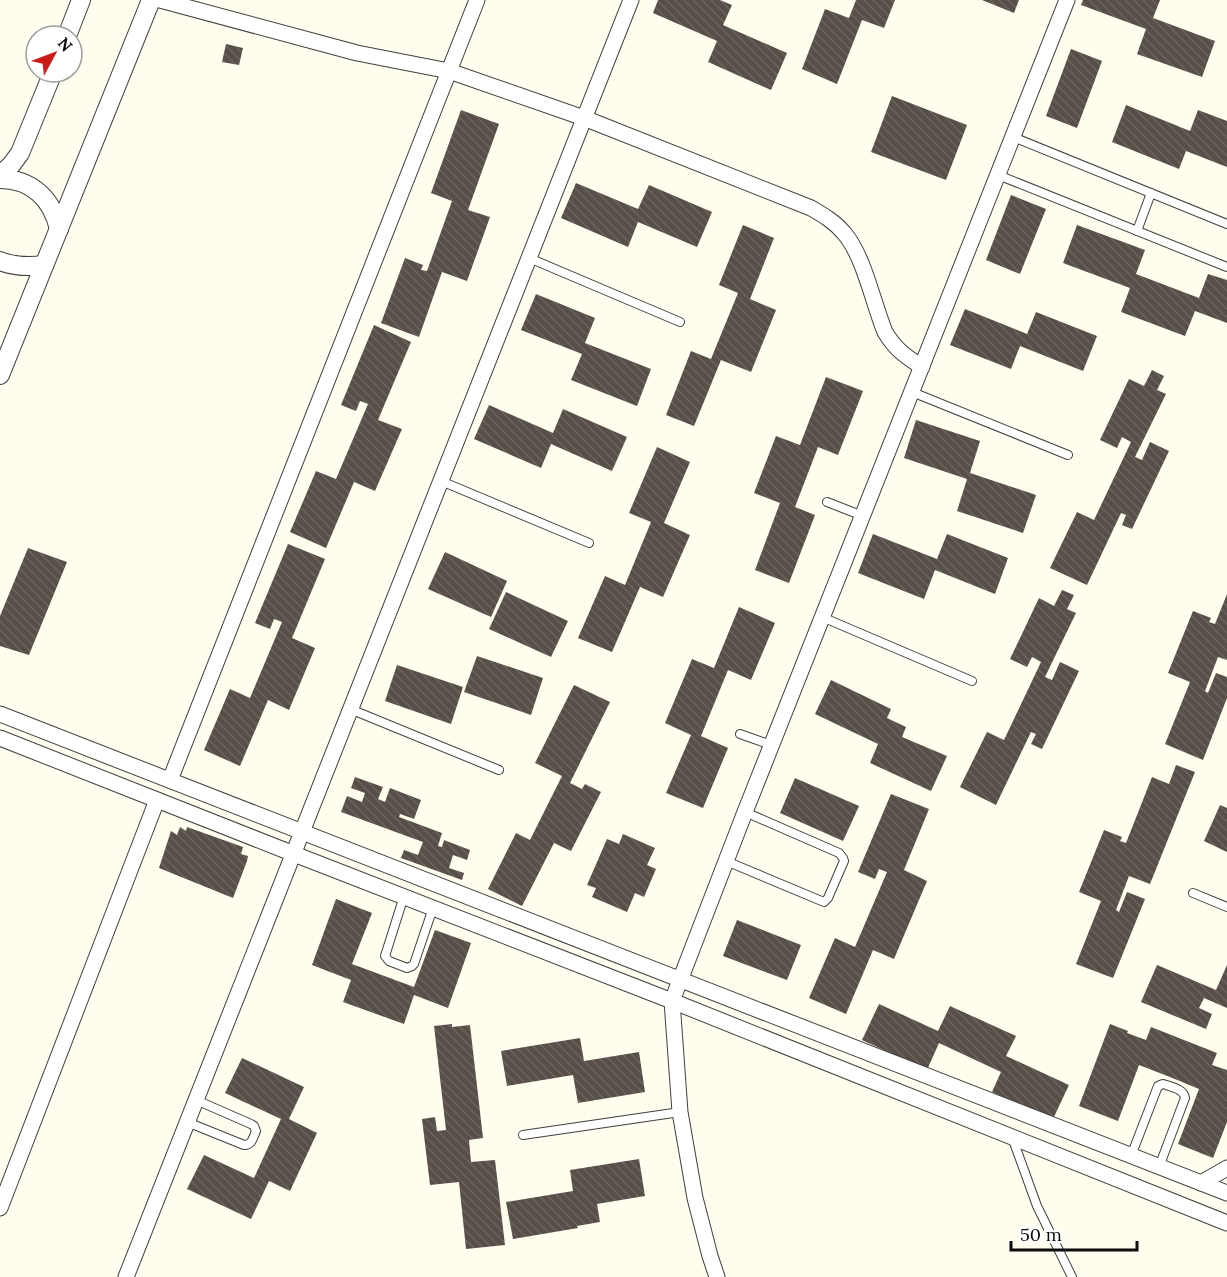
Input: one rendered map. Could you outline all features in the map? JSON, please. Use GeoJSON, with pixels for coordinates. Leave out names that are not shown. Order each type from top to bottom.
{"type":"FeatureCollection","features":[{"type":"Feature","properties":{"kind":"street"},"geometry":{"type":"LineString","coordinates":[[72,24],[81,0]]}},
{"type":"Feature","properties":{"kind":"street"},"geometry":{"type":"LineString","coordinates":[[0,375],[151,0]]}},
{"type":"Feature","properties":{"kind":"street"},"geometry":{"type":"LineString","coordinates":[[160,0],[357,53],[449,72],[584,118],[811,208],[829,219],[844,233],[856,250],[880,321],[891,343],[900,353],[922,367]]}},
{"type":"Feature","properties":{"kind":"street"},"geometry":{"type":"LineString","coordinates":[[170,780],[477,0]]}},
{"type":"Feature","properties":{"kind":"street"},"geometry":{"type":"LineString","coordinates":[[126,1277],[631,0]]}},
{"type":"Feature","properties":{"kind":"street"},"geometry":{"type":"LineString","coordinates":[[717,1277],[695,1198],[680,1112],[672,1000],[1067,0]]}},
{"type":"Feature","properties":{"kind":"street"},"geometry":{"type":"LineString","coordinates":[[0,178],[20,153],[47,84]]}},
{"type":"Feature","properties":{"kind":"street"},"geometry":{"type":"LineString","coordinates":[[0,178],[17,181],[35,190],[51,207],[59,229]]}},
{"type":"Feature","properties":{"kind":"street"},"geometry":{"type":"LineString","coordinates":[[0,261],[17,266],[44,265]]}},
{"type":"Feature","properties":{"kind":"street"},"geometry":{"type":"LineString","coordinates":[[0,714],[1227,1193]]}},
{"type":"Feature","properties":{"kind":"street"},"geometry":{"type":"LineString","coordinates":[[0,738],[672,1000],[1227,1223]]}},
{"type":"Feature","properties":{"kind":"street"},"geometry":{"type":"LineString","coordinates":[[0,1208],[157,800]]}},
{"type":"Feature","properties":{"kind":"street"},"geometry":{"type":"LineString","coordinates":[[1200,1183],[1227,1168]]}},
{"type":"Feature","properties":{"kind":"lane"},"geometry":{"type":"LineString","coordinates":[[1013,137],[1227,224]]}},
{"type":"Feature","properties":{"kind":"lane"},"geometry":{"type":"LineString","coordinates":[[998,175],[1227,267]]}},
{"type":"Feature","properties":{"kind":"lane"},"geometry":{"type":"LineString","coordinates":[[1137,231],[1152,193]]}},
{"type":"Feature","properties":{"kind":"lane"},"geometry":{"type":"LineString","coordinates":[[529,258],[680,322]]}},
{"type":"Feature","properties":{"kind":"lane"},"geometry":{"type":"LineString","coordinates":[[912,392],[1068,455]]}},
{"type":"Feature","properties":{"kind":"lane"},"geometry":{"type":"LineString","coordinates":[[441,481],[589,543]]}},
{"type":"Feature","properties":{"kind":"lane"},"geometry":{"type":"LineString","coordinates":[[827,502],[862,516]]}},
{"type":"Feature","properties":{"kind":"lane"},"geometry":{"type":"LineString","coordinates":[[822,616],[972,681]]}},
{"type":"Feature","properties":{"kind":"lane"},"geometry":{"type":"LineString","coordinates":[[350,709],[499,770]]}},
{"type":"Feature","properties":{"kind":"lane"},"geometry":{"type":"LineString","coordinates":[[740,734],[771,745]]}},
{"type":"Feature","properties":{"kind":"lane"},"geometry":{"type":"LineString","coordinates":[[726,861],[824,902],[828,898],[843,861],[839,853],[745,812]]}},
{"type":"Feature","properties":{"kind":"lane"},"geometry":{"type":"LineString","coordinates":[[1193,893],[1227,907]]}},
{"type":"Feature","properties":{"kind":"lane"},"geometry":{"type":"LineString","coordinates":[[404,896],[385,956],[389,961],[407,968],[414,964],[433,908]]}},
{"type":"Feature","properties":{"kind":"lane"},"geometry":{"type":"LineString","coordinates":[[1131,1156],[1158,1086],[1163,1084],[1181,1091],[1185,1098],[1159,1167]]}},
{"type":"Feature","properties":{"kind":"lane"},"geometry":{"type":"LineString","coordinates":[[187,1122],[244,1145],[252,1142],[256,1131],[254,1126],[196,1100]]}},
{"type":"Feature","properties":{"kind":"lane"},"geometry":{"type":"LineString","coordinates":[[523,1135],[680,1112]]}},
{"type":"Feature","properties":{"kind":"lane"},"geometry":{"type":"LineString","coordinates":[[1012,1136],[1037,1206],[1072,1277]]}},
{"type":"Feature","properties":{"kind":"building"},"geometry":{"type":"Polygon","coordinates":[[[658,0],[720,0],[732,5],[723,25],[787,53],[771,90],[708,62],[717,41],[653,13],[658,0]]]}},
{"type":"Feature","properties":{"kind":"building"},"geometry":{"type":"Polygon","coordinates":[[[856,0],[895,0],[884,28],[862,20],[837,84],[802,69],[825,9],[849,18],[856,0]]]}},
{"type":"Feature","properties":{"kind":"building"},"geometry":{"type":"Polygon","coordinates":[[[982,0],[1019,0],[1014,13],[982,0]]]}},
{"type":"Feature","properties":{"kind":"building"},"geometry":{"type":"Polygon","coordinates":[[[1083,0],[1160,0],[1153,18],[1215,41],[1202,77],[1137,54],[1146,29],[1081,5],[1083,0]]]}},
{"type":"Feature","properties":{"kind":"building"},"geometry":{"type":"Polygon","coordinates":[[[226,44],[243,48],[239,65],[222,62],[226,44]]]}},
{"type":"Feature","properties":{"kind":"building"},"geometry":{"type":"Polygon","coordinates":[[[1071,49],[1102,61],[1077,128],[1046,116],[1071,49]]]}},
{"type":"Feature","properties":{"kind":"building"},"geometry":{"type":"Polygon","coordinates":[[[892,96],[967,125],[946,180],[871,152],[892,96]]]}},
{"type":"Feature","properties":{"kind":"building"},"geometry":{"type":"Polygon","coordinates":[[[1126,105],[1190,131],[1198,110],[1227,121],[1227,167],[1186,151],[1179,169],[1112,142],[1126,105]]]}},
{"type":"Feature","properties":{"kind":"building"},"geometry":{"type":"Polygon","coordinates":[[[461,110],[499,124],[468,210],[490,217],[467,281],[442,272],[419,337],[381,323],[405,258],[423,265],[421,270],[427,271],[452,201],[431,193],[461,110]]]}},
{"type":"Feature","properties":{"kind":"building"},"geometry":{"type":"Polygon","coordinates":[[[576,183],[638,209],[649,185],[712,212],[697,247],[638,222],[628,247],[561,218],[576,183]]]}},
{"type":"Feature","properties":{"kind":"building"},"geometry":{"type":"Polygon","coordinates":[[[1011,195],[1046,209],[1020,274],[986,260],[1011,195]]]}},
{"type":"Feature","properties":{"kind":"building"},"geometry":{"type":"Polygon","coordinates":[[[743,225],[774,238],[750,299],[776,310],[751,372],[721,360],[694,426],[666,415],[691,351],[711,359],[738,293],[719,285],[743,225]]]}},
{"type":"Feature","properties":{"kind":"building"},"geometry":{"type":"Polygon","coordinates":[[[1077,225],[1145,250],[1136,274],[1199,298],[1208,274],[1227,280],[1227,323],[1195,311],[1185,336],[1121,312],[1130,288],[1063,263],[1077,225]]]}},
{"type":"Feature","properties":{"kind":"building"},"geometry":{"type":"Polygon","coordinates":[[[536,294],[595,318],[585,343],[651,369],[637,406],[571,380],[582,354],[521,330],[536,294]]]}},
{"type":"Feature","properties":{"kind":"building"},"geometry":{"type":"Polygon","coordinates":[[[965,309],[1027,334],[1036,312],[1097,336],[1083,371],[1020,346],[1011,369],[950,345],[965,309]]]}},
{"type":"Feature","properties":{"kind":"building"},"geometry":{"type":"Polygon","coordinates":[[[374,325],[411,342],[378,420],[402,429],[375,491],[354,482],[326,548],[290,532],[316,471],[336,479],[368,404],[360,401],[356,411],[341,405],[374,325]]]}},
{"type":"Feature","properties":{"kind":"building"},"geometry":{"type":"Polygon","coordinates":[[[1152,370],[1164,376],[1157,390],[1166,394],[1135,457],[1142,460],[1150,442],[1169,451],[1132,529],[1122,525],[1126,515],[1121,513],[1087,585],[1050,568],[1077,512],[1094,520],[1131,442],[1122,437],[1117,448],[1100,440],[1129,379],[1144,386],[1152,370]]]}},
{"type":"Feature","properties":{"kind":"building"},"geometry":{"type":"Polygon","coordinates":[[[826,377],[863,391],[838,455],[818,447],[795,507],[815,515],[789,583],[755,570],[780,503],[754,493],[776,436],[800,445],[826,377]]]}},
{"type":"Feature","properties":{"kind":"building"},"geometry":{"type":"Polygon","coordinates":[[[489,405],[553,433],[563,409],[627,437],[612,471],[551,444],[541,468],[474,439],[489,405]]]}},
{"type":"Feature","properties":{"kind":"building"},"geometry":{"type":"Polygon","coordinates":[[[916,420],[980,441],[970,473],[1036,495],[1023,533],[957,511],[967,479],[904,458],[916,420]]]}},
{"type":"Feature","properties":{"kind":"building"},"geometry":{"type":"Polygon","coordinates":[[[657,447],[690,462],[664,523],[690,535],[663,597],[640,587],[612,652],[578,638],[605,576],[625,585],[651,522],[629,513],[657,447]]]}},
{"type":"Feature","properties":{"kind":"building"},"geometry":{"type":"Polygon","coordinates":[[[873,534],[937,559],[947,534],[1008,558],[995,594],[935,570],[924,599],[858,573],[873,534]]]}},
{"type":"Feature","properties":{"kind":"building"},"geometry":{"type":"Polygon","coordinates":[[[288,544],[325,559],[292,638],[315,648],[289,710],[268,700],[240,766],[204,750],[230,689],[250,698],[282,622],[274,619],[270,629],[255,623],[288,544]]]}},
{"type":"Feature","properties":{"kind":"building"},"geometry":{"type":"Polygon","coordinates":[[[28,548],[67,562],[29,655],[0,646],[0,616],[28,548]]]}},
{"type":"Feature","properties":{"kind":"building"},"geometry":{"type":"Polygon","coordinates":[[[445,552],[507,581],[491,617],[428,589],[445,552]]]}},
{"type":"Feature","properties":{"kind":"building"},"geometry":{"type":"Polygon","coordinates":[[[1062,590],[1074,595],[1067,609],[1076,613],[1045,677],[1052,680],[1060,662],[1079,671],[1042,749],[1031,744],[1036,734],[1031,732],[996,805],[960,787],[987,732],[1004,740],[1041,662],[1032,657],[1027,667],[1010,659],[1039,598],[1054,606],[1062,590]]]}},
{"type":"Feature","properties":{"kind":"building"},"geometry":{"type":"Polygon","coordinates":[[[506,592],[568,621],[551,657],[489,629],[506,592]]]}},
{"type":"Feature","properties":{"kind":"building"},"geometry":{"type":"Polygon","coordinates":[[[1227,594],[1227,660],[1218,657],[1205,691],[1208,693],[1216,673],[1227,677],[1227,698],[1203,760],[1165,744],[1190,682],[1168,673],[1193,611],[1211,618],[1209,622],[1215,624],[1227,594]]]}},
{"type":"Feature","properties":{"kind":"building"},"geometry":{"type":"Polygon","coordinates":[[[739,607],[775,623],[751,680],[728,670],[701,736],[728,748],[703,808],[666,793],[691,735],[665,723],[692,659],[714,668],[739,607]]]}},
{"type":"Feature","properties":{"kind":"building"},"geometry":{"type":"Polygon","coordinates":[[[477,656],[543,678],[531,715],[464,692],[477,656]]]}},
{"type":"Feature","properties":{"kind":"building"},"geometry":{"type":"Polygon","coordinates":[[[397,665],[463,687],[451,724],[385,701],[397,665]]]}},
{"type":"Feature","properties":{"kind":"building"},"geometry":{"type":"Polygon","coordinates":[[[831,680],[891,709],[887,718],[906,727],[902,737],[947,756],[931,791],[870,763],[878,744],[815,714],[831,680]]]}},
{"type":"Feature","properties":{"kind":"building"},"geometry":{"type":"Polygon","coordinates":[[[574,685],[610,702],[570,783],[582,789],[585,784],[601,792],[571,851],[554,843],[522,906],[488,889],[516,833],[530,840],[562,776],[535,763],[574,685]]]}},
{"type":"Feature","properties":{"kind":"building"},"geometry":{"type":"Polygon","coordinates":[[[1176,765],[1195,772],[1150,884],[1129,876],[1116,910],[1119,912],[1127,892],[1145,899],[1113,978],[1076,964],[1101,901],[1079,892],[1104,830],[1122,837],[1120,841],[1126,843],[1152,777],[1169,784],[1176,765]]]}},
{"type":"Feature","properties":{"kind":"building"},"geometry":{"type":"Polygon","coordinates":[[[355,777],[383,787],[378,799],[385,802],[390,788],[421,800],[414,819],[400,814],[399,817],[442,833],[438,846],[442,847],[444,840],[470,850],[467,860],[453,855],[449,868],[464,873],[462,880],[401,858],[404,850],[418,855],[423,842],[341,812],[347,796],[362,802],[365,793],[351,788],[355,777]]]}},
{"type":"Feature","properties":{"kind":"building"},"geometry":{"type":"Polygon","coordinates":[[[795,778],[859,806],[843,841],[780,813],[795,778]]]}},
{"type":"Feature","properties":{"kind":"building"},"geometry":{"type":"Polygon","coordinates":[[[891,794],[929,809],[904,870],[927,881],[894,959],[873,950],[846,1014],[809,998],[835,938],[855,947],[887,872],[879,869],[875,879],[858,872],[891,794]]]}},
{"type":"Feature","properties":{"kind":"building"},"geometry":{"type":"Polygon","coordinates":[[[1220,805],[1227,808],[1227,852],[1204,841],[1220,805]]]}},
{"type":"Feature","properties":{"kind":"building"},"geometry":{"type":"Polygon","coordinates":[[[180,827],[186,831],[187,827],[243,847],[241,854],[248,856],[233,898],[159,868],[171,831],[177,835],[180,827]]]}},
{"type":"Feature","properties":{"kind":"building"},"geometry":{"type":"Polygon","coordinates":[[[623,834],[655,848],[647,865],[656,869],[644,897],[635,893],[627,912],[592,897],[596,888],[587,885],[607,839],[619,844],[623,834]]]}},
{"type":"Feature","properties":{"kind":"building"},"geometry":{"type":"Polygon","coordinates":[[[336,899],[372,913],[352,964],[414,987],[435,930],[471,943],[448,1008],[414,995],[404,1024],[343,1002],[351,980],[312,965],[336,899]]]}},
{"type":"Feature","properties":{"kind":"building"},"geometry":{"type":"Polygon","coordinates":[[[737,920],[801,945],[787,980],[723,956],[737,920]]]}},
{"type":"Feature","properties":{"kind":"building"},"geometry":{"type":"Polygon","coordinates":[[[1157,965],[1216,990],[1227,965],[1227,1008],[1204,998],[1199,1008],[1212,1014],[1206,1029],[1141,1002],[1157,965]]]}},
{"type":"Feature","properties":{"kind":"building"},"geometry":{"type":"Polygon","coordinates":[[[879,1004],[938,1031],[950,1006],[1016,1036],[1006,1056],[1069,1085],[1053,1119],[992,1092],[1001,1072],[939,1043],[927,1070],[862,1040],[879,1004]]]}},
{"type":"Feature","properties":{"kind":"building"},"geometry":{"type":"Polygon","coordinates":[[[452,1024],[452,1027],[470,1025],[483,1138],[469,1140],[471,1162],[495,1160],[505,1245],[466,1249],[459,1182],[430,1185],[422,1119],[435,1117],[437,1131],[446,1130],[434,1026],[452,1024]]]}},
{"type":"Feature","properties":{"kind":"building"},"geometry":{"type":"Polygon","coordinates":[[[1110,1024],[1146,1040],[1151,1027],[1217,1053],[1212,1065],[1227,1070],[1227,1122],[1213,1158],[1178,1144],[1199,1089],[1170,1077],[1139,1065],[1118,1121],[1079,1106],[1110,1024]]]}},
{"type":"Feature","properties":{"kind":"building"},"geometry":{"type":"Polygon","coordinates":[[[580,1038],[584,1061],[639,1052],[645,1092],[578,1103],[573,1075],[507,1086],[501,1051],[580,1038]]]}},
{"type":"Feature","properties":{"kind":"building"},"geometry":{"type":"Polygon","coordinates":[[[242,1058],[304,1087],[289,1119],[317,1133],[290,1191],[269,1181],[251,1219],[187,1189],[204,1155],[254,1178],[281,1119],[225,1093],[242,1058]]]}},
{"type":"Feature","properties":{"kind":"building"},"geometry":{"type":"Polygon","coordinates":[[[639,1159],[645,1196],[597,1204],[600,1222],[513,1239],[506,1202],[573,1191],[570,1170],[639,1159]]]}}]}
